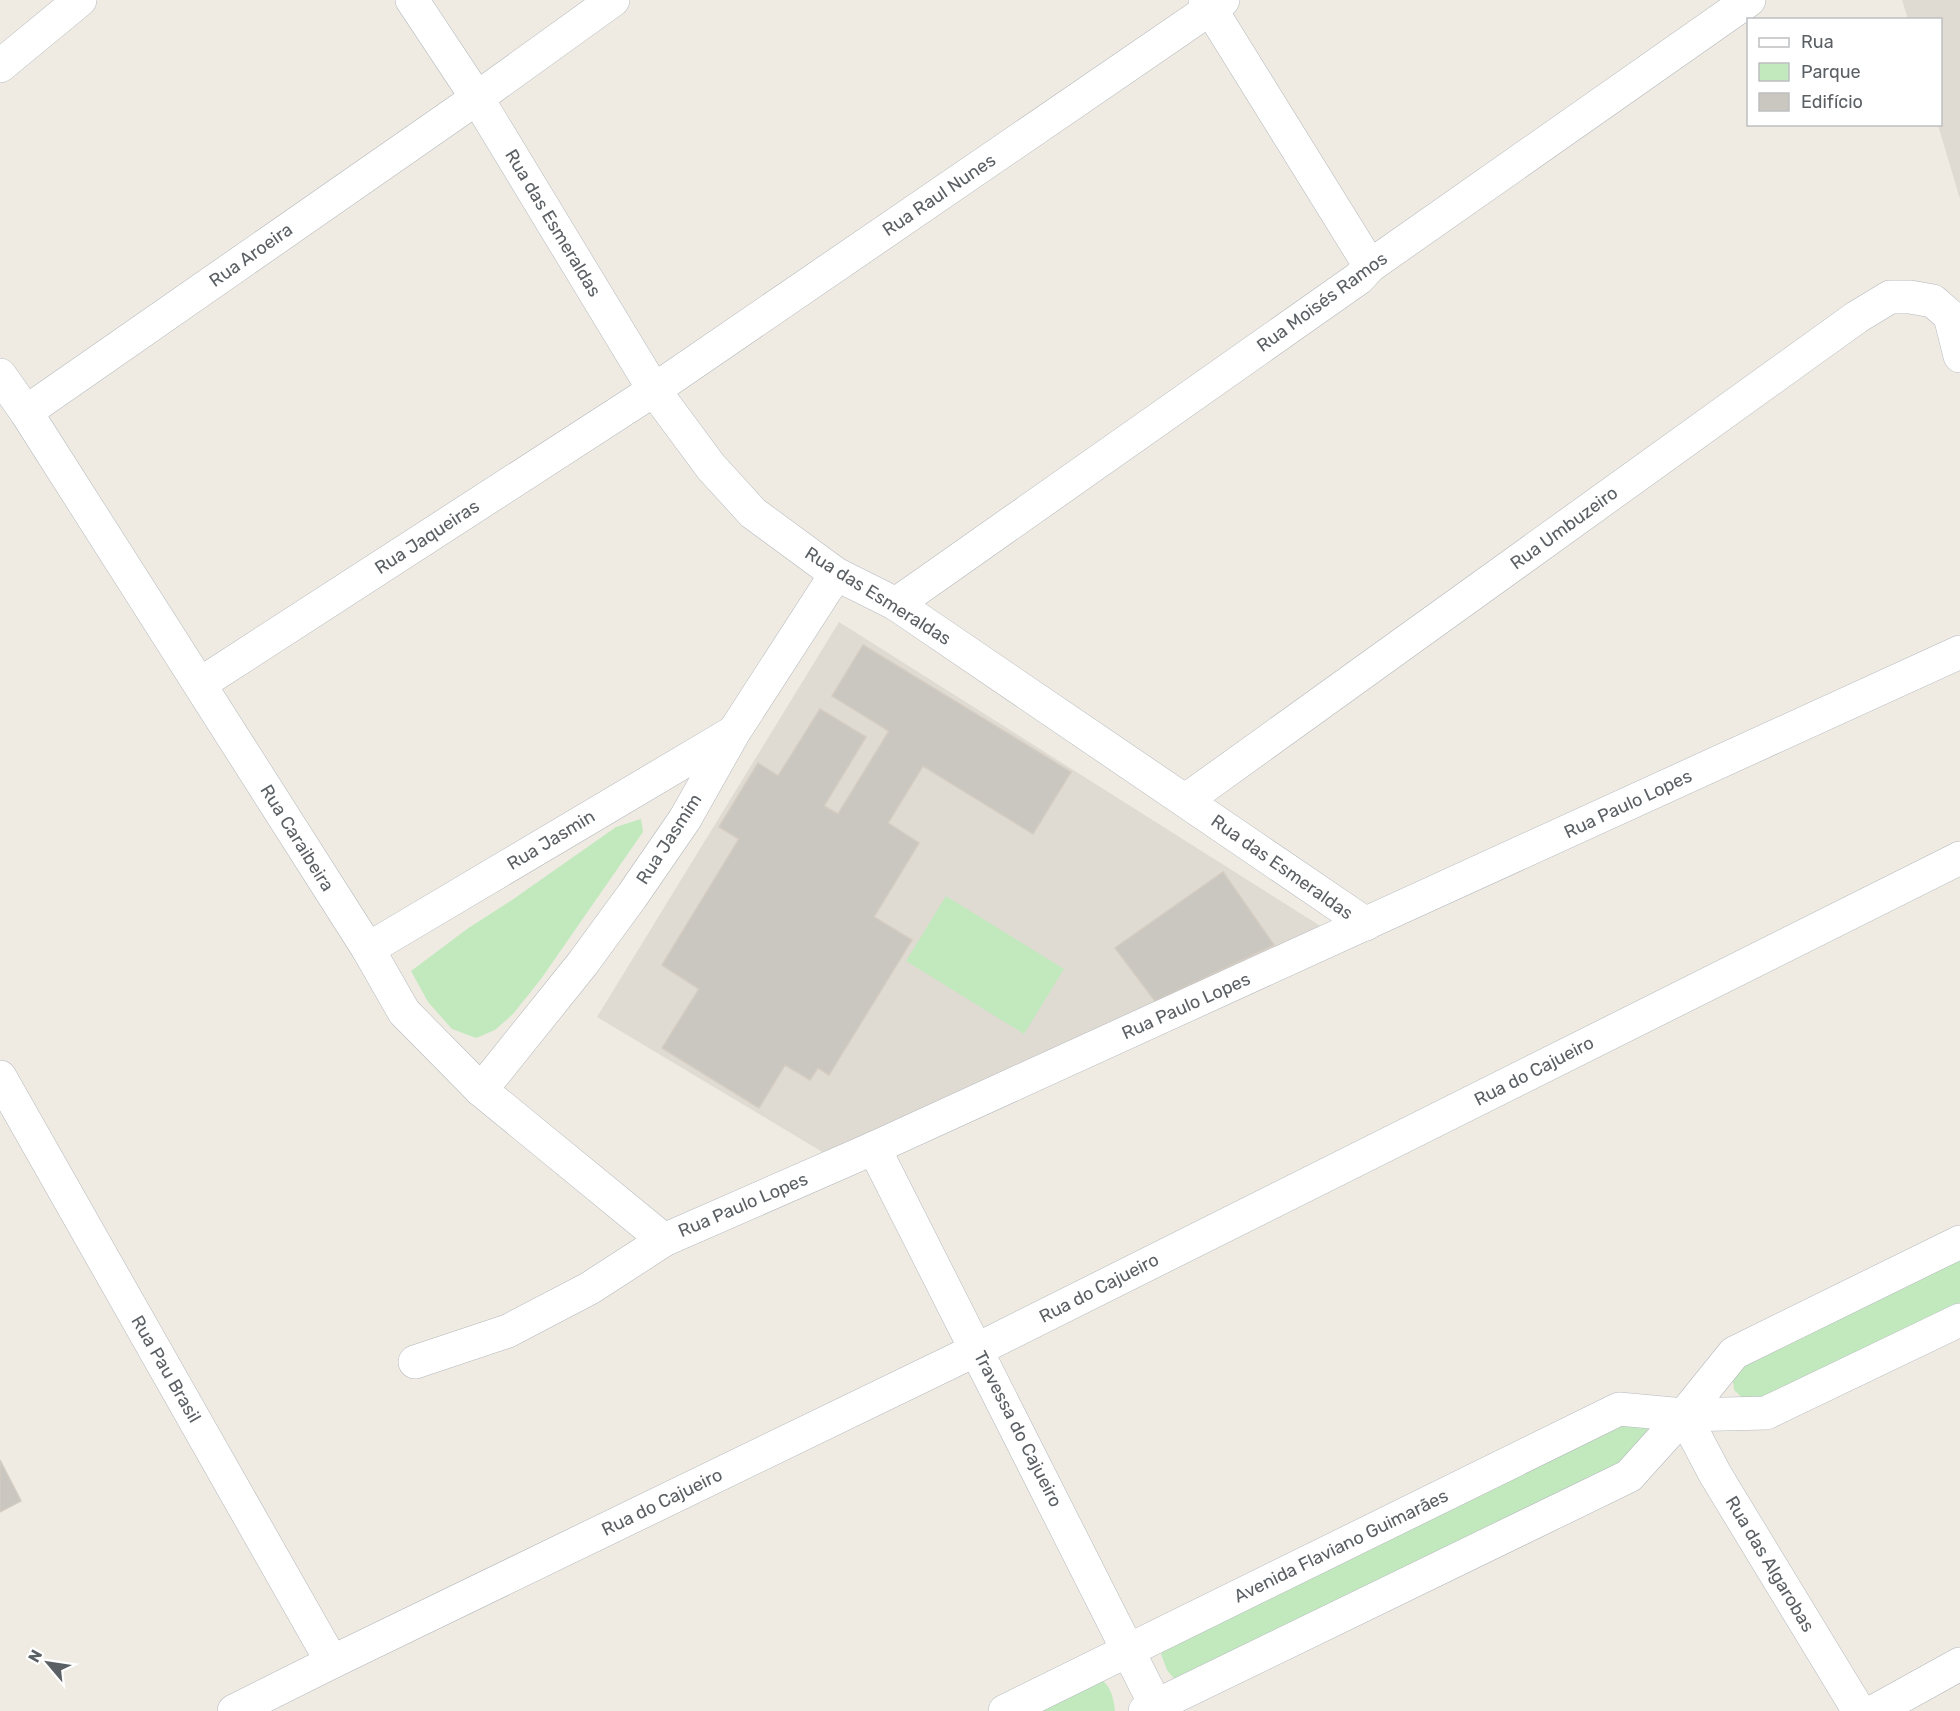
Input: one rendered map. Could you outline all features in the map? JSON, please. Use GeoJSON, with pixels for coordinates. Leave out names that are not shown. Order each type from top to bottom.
{"type":"FeatureCollection","features":[{"type":"Feature","properties":{"kind":"street"},"geometry":{"type":"LineString","coordinates":[[0,66],[80,0]]}},
{"type":"Feature","properties":{"kind":"street","name":"Rua das Esmeraldas"},"geometry":{"type":"LineString","coordinates":[[412,0],[477,98],[654,390],[711,467],[753,513],[836,574],[896,604],[1366,924]]}},
{"type":"Feature","properties":{"kind":"street","name":"Rua Aroeira"},"geometry":{"type":"LineString","coordinates":[[26,412],[477,98],[613,0]]}},
{"type":"Feature","properties":{"kind":"street","name":"Rua Moisés Ramos"},"geometry":{"type":"LineString","coordinates":[[896,604],[1359,278],[1370,266],[1749,0]]}},
{"type":"Feature","properties":{"kind":"street"},"geometry":{"type":"LineString","coordinates":[[1212,3],[1370,266]]}},
{"type":"Feature","properties":{"kind":"street","name":"Rua Raul Nunes"},"geometry":{"type":"LineString","coordinates":[[654,390],[1212,3]]}},
{"type":"Feature","properties":{"kind":"street","name":"Rua Umbuzeiro"},"geometry":{"type":"LineString","coordinates":[[1186,800],[1857,317],[1890,297],[1910,297],[1933,301],[1950,316],[1960,356]]}},
{"type":"Feature","properties":{"kind":"street","name":"Rua Caraibeira"},"geometry":{"type":"LineString","coordinates":[[0,375],[200,684],[368,949],[404,1012],[481,1090],[664,1240]]}},
{"type":"Feature","properties":{"kind":"street","name":"Rua Jaqueiras"},"geometry":{"type":"LineString","coordinates":[[200,684],[654,390]]}},
{"type":"Feature","properties":{"kind":"street","name":"Rua Jasmim"},"geometry":{"type":"LineString","coordinates":[[481,1090],[583,963],[632,896],[684,819],[734,732],[836,574]]}},
{"type":"Feature","properties":{"kind":"street","name":"Rua Paulo Lopes"},"geometry":{"type":"LineString","coordinates":[[415,1362],[508,1330],[590,1288],[664,1240],[874,1148],[1960,652]]}},
{"type":"Feature","properties":{"kind":"street","name":"Rua Jasmin"},"geometry":{"type":"LineString","coordinates":[[368,949],[734,732]]}},
{"type":"Feature","properties":{"kind":"street","name":"Rua do Cajueiro"},"geometry":{"type":"LineString","coordinates":[[234,1711],[978,1349],[1960,858]]}},
{"type":"Feature","properties":{"kind":"street","name":"Rua Pau Brasil"},"geometry":{"type":"LineString","coordinates":[[0,1077],[332,1662]]}},
{"type":"Feature","properties":{"kind":"street","name":"Travessa do Cajueiro"},"geometry":{"type":"LineString","coordinates":[[874,1148],[1129,1650],[1153,1709]]}},
{"type":"Feature","properties":{"kind":"street"},"geometry":{"type":"LineString","coordinates":[[1153,1709],[1629,1476],[1684,1415],[1734,1353],[1960,1242]]}},
{"type":"Feature","properties":{"kind":"street","name":"Avenida Flaviano Guimarães"},"geometry":{"type":"LineString","coordinates":[[1005,1711],[1619,1409],[1684,1415],[1766,1413],[1960,1320]]}},
{"type":"Feature","properties":{"kind":"street","name":"Rua das Algarobas"},"geometry":{"type":"LineString","coordinates":[[1684,1415],[1715,1474],[1859,1711]]}},
{"type":"Feature","properties":{"kind":"street"},"geometry":{"type":"LineString","coordinates":[[1875,1711],[1960,1664]]}},
{"type":"Feature","properties":{"kind":"shaded area"},"geometry":{"type":"Polygon","coordinates":[[[1902,0],[1960,0],[1960,199],[1938,126],[1942,126],[1942,18],[1908,18],[1902,0]]]}},
{"type":"Feature","properties":{"kind":"shaded area"},"geometry":{"type":"Polygon","coordinates":[[[839,622],[1325,929],[824,1153],[597,1017],[839,622]]]}},
{"type":"Feature","properties":{"kind":"green space"},"geometry":{"type":"Polygon","coordinates":[[[641,819],[643,832],[541,979],[513,1014],[495,1030],[476,1038],[452,1029],[428,1002],[411,971],[467,929],[616,827],[641,819]]]}},
{"type":"Feature","properties":{"kind":"green space"},"geometry":{"type":"Polygon","coordinates":[[[946,896],[1064,969],[1024,1034],[906,961],[946,896]]]}},
{"type":"Feature","properties":{"kind":"green space"},"geometry":{"type":"Polygon","coordinates":[[[1960,1255],[1960,1306],[1751,1406],[1734,1390],[1731,1367],[1960,1255]]]}},
{"type":"Feature","properties":{"kind":"green space"},"geometry":{"type":"Polygon","coordinates":[[[1615,1415],[1647,1427],[1651,1444],[1637,1459],[1176,1681],[1167,1670],[1161,1654],[1169,1636],[1615,1415]]]}},
{"type":"Feature","properties":{"kind":"green space"},"geometry":{"type":"Polygon","coordinates":[[[1095,1675],[1110,1690],[1115,1711],[1022,1711],[1095,1675]]]}},
{"type":"Feature","properties":{"kind":"building"},"geometry":{"type":"Polygon","coordinates":[[[863,645],[1071,772],[1033,834],[923,766],[888,823],[919,843],[874,917],[912,940],[829,1075],[818,1068],[810,1080],[785,1065],[759,1108],[662,1048],[699,989],[662,965],[739,839],[719,827],[758,763],[778,776],[820,709],[866,737],[824,806],[838,814],[889,731],[832,696],[863,645]]]}},
{"type":"Feature","properties":{"kind":"building"},"geometry":{"type":"Polygon","coordinates":[[[1223,872],[1274,945],[1155,1001],[1115,948],[1223,872]]]}},
{"type":"Feature","properties":{"kind":"building"},"geometry":{"type":"Polygon","coordinates":[[[0,1460],[21,1501],[0,1512],[0,1460]]]}}]}
